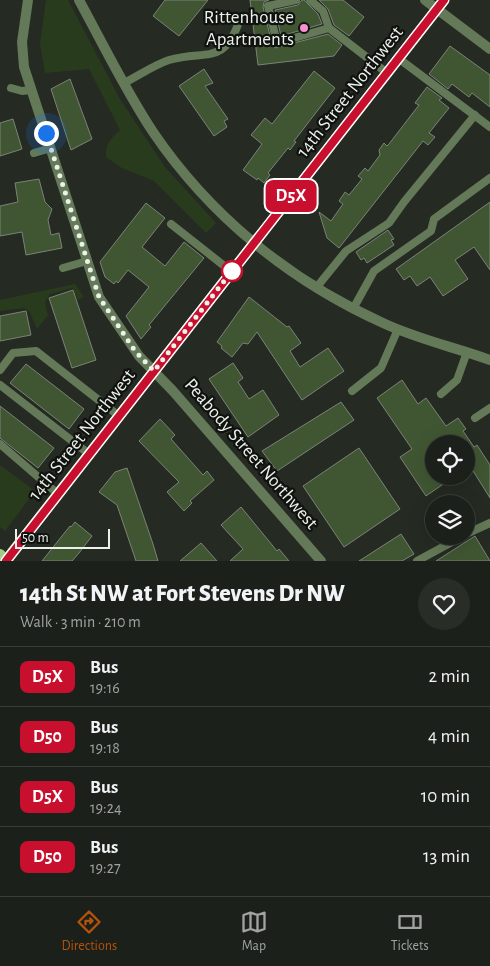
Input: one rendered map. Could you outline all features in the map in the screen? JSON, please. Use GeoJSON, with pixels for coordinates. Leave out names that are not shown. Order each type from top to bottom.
{"type":"FeatureCollection","features":[{"type":"Feature","properties":{"kind":"main road"},"geometry":{"type":"LineString","coordinates":[[0,555],[6,561]]}},
{"type":"Feature","properties":{"kind":"street","name":"Peabody Street Northwest"},"geometry":{"type":"LineString","coordinates":[[28,0],[22,57],[99,297],[135,351],[319,560]]}},
{"type":"Feature","properties":{"kind":"street"},"geometry":{"type":"LineString","coordinates":[[79,0],[153,132],[178,166],[213,205],[254,243],[316,288],[354,309],[398,329],[490,360]]}},
{"type":"Feature","properties":{"kind":"street"},"geometry":{"type":"LineString","coordinates":[[425,0],[490,49]]}},
{"type":"Feature","properties":{"kind":"street","name":"14th Street Northwest"},"geometry":{"type":"LineString","coordinates":[[6,561],[444,0]]}},
{"type":"Feature","properties":{"kind":"lane"},"geometry":{"type":"LineString","coordinates":[[296,0],[268,6],[277,43],[329,28]]}},
{"type":"Feature","properties":{"kind":"lane"},"geometry":{"type":"LineString","coordinates":[[310,0],[323,10],[329,28],[387,73]]}},
{"type":"Feature","properties":{"kind":"lane"},"geometry":{"type":"LineString","coordinates":[[124,83],[169,60],[213,54],[233,40],[240,20]]}},
{"type":"Feature","properties":{"kind":"lane"},"geometry":{"type":"LineString","coordinates":[[398,58],[490,127]]}},
{"type":"Feature","properties":{"kind":"lane"},"geometry":{"type":"LineString","coordinates":[[11,88],[22,91],[32,90]]}},
{"type":"Feature","properties":{"kind":"lane"},"geometry":{"type":"LineString","coordinates":[[316,288],[346,251],[389,223],[474,115]]}},
{"type":"Feature","properties":{"kind":"lane"},"geometry":{"type":"LineString","coordinates":[[34,153],[51,148]]}},
{"type":"Feature","properties":{"kind":"lane"},"geometry":{"type":"LineString","coordinates":[[354,309],[367,280],[374,271],[431,231],[434,219],[490,178]]}},
{"type":"Feature","properties":{"kind":"lane"},"geometry":{"type":"LineString","coordinates":[[171,224],[232,272]]}},
{"type":"Feature","properties":{"kind":"lane"},"geometry":{"type":"LineString","coordinates":[[63,268],[87,261]]}},
{"type":"Feature","properties":{"kind":"lane"},"geometry":{"type":"LineString","coordinates":[[352,391],[381,368],[398,329]]}},
{"type":"Feature","properties":{"kind":"lane"},"geometry":{"type":"LineString","coordinates":[[0,370],[13,354],[36,351],[119,416]]}},
{"type":"Feature","properties":{"kind":"lane"},"geometry":{"type":"LineString","coordinates":[[442,394],[457,380],[467,352]]}},
{"type":"Feature","properties":{"kind":"lane"},"geometry":{"type":"LineString","coordinates":[[0,384],[89,454]]}},
{"type":"Feature","properties":{"kind":"lane"},"geometry":{"type":"LineString","coordinates":[[475,418],[490,408]]}},
{"type":"Feature","properties":{"kind":"lane"},"geometry":{"type":"LineString","coordinates":[[0,444],[58,494]]}},
{"type":"Feature","properties":{"kind":"lane"},"geometry":{"type":"LineString","coordinates":[[475,530],[490,523]]}},
{"type":"Feature","properties":{"kind":"lane"},"geometry":{"type":"LineString","coordinates":[[417,561],[446,545]]}},
{"type":"Feature","properties":{"kind":"green space"},"geometry":{"type":"Polygon","coordinates":[[[46,0],[68,0],[120,99],[165,167],[216,223],[206,233],[154,181],[120,167],[106,157],[106,148],[109,142],[120,130],[89,69],[45,73],[40,44],[46,0]]]}},
{"type":"Feature","properties":{"kind":"green space"},"geometry":{"type":"Polygon","coordinates":[[[75,284],[84,297],[78,300],[73,288],[50,294],[45,302],[48,315],[37,329],[29,311],[24,308],[0,311],[0,300],[75,284]]]}},
{"type":"Feature","properties":{"kind":"green space"},"geometry":{"type":"Polygon","coordinates":[[[0,465],[35,491],[5,531],[0,527],[0,465]]]}},
{"type":"Feature","properties":{"kind":"building","name":"Rittenhouse Apartments"},"geometry":{"type":"Polygon","coordinates":[[[165,0],[208,0],[179,36],[153,16],[165,0]]]}},
{"type":"Feature","properties":{"kind":"building"},"geometry":{"type":"Polygon","coordinates":[[[250,0],[269,0],[264,2],[263,7],[272,44],[275,48],[328,34],[342,45],[334,56],[258,65],[250,0]]]}},
{"type":"Feature","properties":{"kind":"building"},"geometry":{"type":"Polygon","coordinates":[[[302,0],[318,14],[322,24],[281,36],[275,10],[298,5],[302,0]]]}},
{"type":"Feature","properties":{"kind":"building"},"geometry":{"type":"Polygon","coordinates":[[[319,0],[343,0],[364,17],[349,36],[334,25],[328,9],[319,0]]]}},
{"type":"Feature","properties":{"kind":"building"},"geometry":{"type":"Polygon","coordinates":[[[450,46],[490,75],[490,107],[472,93],[469,97],[452,84],[448,89],[429,74],[450,46]]]}},
{"type":"Feature","properties":{"kind":"building"},"geometry":{"type":"Polygon","coordinates":[[[204,69],[213,83],[205,86],[228,119],[224,121],[227,127],[214,136],[179,86],[204,69]]]}},
{"type":"Feature","properties":{"kind":"building"},"geometry":{"type":"Polygon","coordinates":[[[314,71],[335,88],[294,141],[296,142],[290,150],[288,148],[268,173],[270,175],[264,183],[258,178],[257,180],[243,170],[262,144],[251,135],[265,118],[272,124],[314,71]]]}},
{"type":"Feature","properties":{"kind":"building"},"geometry":{"type":"Polygon","coordinates":[[[70,79],[92,139],[71,150],[51,89],[70,79]]]}},
{"type":"Feature","properties":{"kind":"building"},"geometry":{"type":"Polygon","coordinates":[[[427,87],[442,98],[439,100],[449,108],[429,133],[435,137],[428,145],[423,141],[339,248],[327,238],[319,212],[331,221],[343,204],[339,201],[345,192],[349,195],[362,179],[358,176],[365,168],[368,171],[380,155],[379,150],[384,143],[387,146],[389,144],[419,105],[415,103],[427,87]]]}},
{"type":"Feature","properties":{"kind":"building"},"geometry":{"type":"Polygon","coordinates":[[[13,119],[22,149],[0,156],[0,123],[13,119]]]}},
{"type":"Feature","properties":{"kind":"building"},"geometry":{"type":"Polygon","coordinates":[[[39,179],[45,202],[52,209],[48,220],[51,235],[59,233],[62,248],[26,255],[22,232],[0,236],[0,206],[18,202],[15,183],[39,179]]]}},
{"type":"Feature","properties":{"kind":"building"},"geometry":{"type":"Polygon","coordinates":[[[490,202],[490,270],[474,247],[455,260],[468,279],[443,296],[430,277],[417,286],[410,276],[404,280],[396,269],[490,202]]]}},
{"type":"Feature","properties":{"kind":"building"},"geometry":{"type":"Polygon","coordinates":[[[146,203],[165,218],[142,247],[165,266],[184,242],[204,258],[149,325],[151,327],[141,339],[126,316],[149,287],[128,270],[118,283],[116,281],[114,284],[105,277],[100,262],[146,203]]]}},
{"type":"Feature","properties":{"kind":"building"},"geometry":{"type":"Polygon","coordinates":[[[388,230],[394,239],[391,240],[394,245],[367,263],[364,258],[361,260],[356,252],[388,230]]]}},
{"type":"Feature","properties":{"kind":"building"},"geometry":{"type":"Polygon","coordinates":[[[73,290],[96,360],[72,368],[49,298],[73,290]]]}},
{"type":"Feature","properties":{"kind":"building"},"geometry":{"type":"Polygon","coordinates":[[[249,297],[287,327],[289,326],[301,343],[290,351],[300,367],[328,348],[344,371],[302,400],[257,332],[248,344],[243,343],[232,357],[217,342],[249,297]]]}},
{"type":"Feature","properties":{"kind":"building"},"geometry":{"type":"Polygon","coordinates":[[[26,311],[31,335],[0,341],[0,316],[26,311]]]}},
{"type":"Feature","properties":{"kind":"building"},"geometry":{"type":"Polygon","coordinates":[[[233,363],[243,378],[238,382],[249,399],[263,390],[279,415],[248,437],[209,379],[233,363]]]}},
{"type":"Feature","properties":{"kind":"building"},"geometry":{"type":"Polygon","coordinates":[[[26,364],[84,409],[69,429],[10,383],[26,364]]]}},
{"type":"Feature","properties":{"kind":"building"},"geometry":{"type":"Polygon","coordinates":[[[402,380],[418,404],[426,398],[446,426],[458,418],[466,429],[463,431],[466,435],[425,435],[425,485],[442,485],[427,495],[425,495],[400,457],[412,449],[377,398],[402,380]]]}},
{"type":"Feature","properties":{"kind":"building"},"geometry":{"type":"Polygon","coordinates":[[[341,402],[354,420],[277,471],[262,451],[341,402]]]}},
{"type":"Feature","properties":{"kind":"building"},"geometry":{"type":"Polygon","coordinates":[[[0,406],[54,448],[38,468],[0,438],[0,406]]]}},
{"type":"Feature","properties":{"kind":"building"},"geometry":{"type":"Polygon","coordinates":[[[160,419],[175,435],[171,439],[203,475],[207,471],[214,480],[190,501],[192,503],[184,511],[167,492],[179,482],[139,441],[160,419]]]}},
{"type":"Feature","properties":{"kind":"building"},"geometry":{"type":"Polygon","coordinates":[[[477,445],[490,465],[490,498],[475,474],[475,446],[477,445]]]}},
{"type":"Feature","properties":{"kind":"building"},"geometry":{"type":"Polygon","coordinates":[[[359,448],[400,509],[344,547],[303,486],[359,448]]]}},
{"type":"Feature","properties":{"kind":"building"},"geometry":{"type":"Polygon","coordinates":[[[127,468],[158,561],[136,561],[117,505],[99,492],[115,472],[127,468]]]}},
{"type":"Feature","properties":{"kind":"building"},"geometry":{"type":"Polygon","coordinates":[[[241,507],[277,551],[279,549],[289,561],[230,561],[243,549],[221,525],[241,507]]]}},
{"type":"Feature","properties":{"kind":"building"},"geometry":{"type":"Polygon","coordinates":[[[75,522],[92,536],[79,553],[72,561],[42,561],[70,526],[75,522]]]}},
{"type":"Feature","properties":{"kind":"building"},"geometry":{"type":"Polygon","coordinates":[[[401,534],[414,554],[402,561],[359,561],[401,534]]]}},
{"type":"Feature","properties":{"kind":"building"},"geometry":{"type":"Polygon","coordinates":[[[475,536],[490,561],[436,561],[461,545],[475,545],[475,536]]]}},
{"type":"Feature","properties":{"kind":"building"},"geometry":{"type":"Polygon","coordinates":[[[201,543],[217,561],[180,561],[201,543]]]}},
{"type":"Feature","properties":{"kind":"bus line","name":"D5X"},"geometry":{"type":"LineString","coordinates":[[6,561],[444,0]]}},
{"type":"Feature","properties":{"kind":"place","name":"Rittenhouse Apartments"},"geometry":{"type":"Point","coordinates":[304,28]}},
{"type":"Feature","properties":{"kind":"route"},"geometry":{"type":"LineString","coordinates":[[46,133],[99,297],[135,351],[154,371],[232,271]]}}]}
